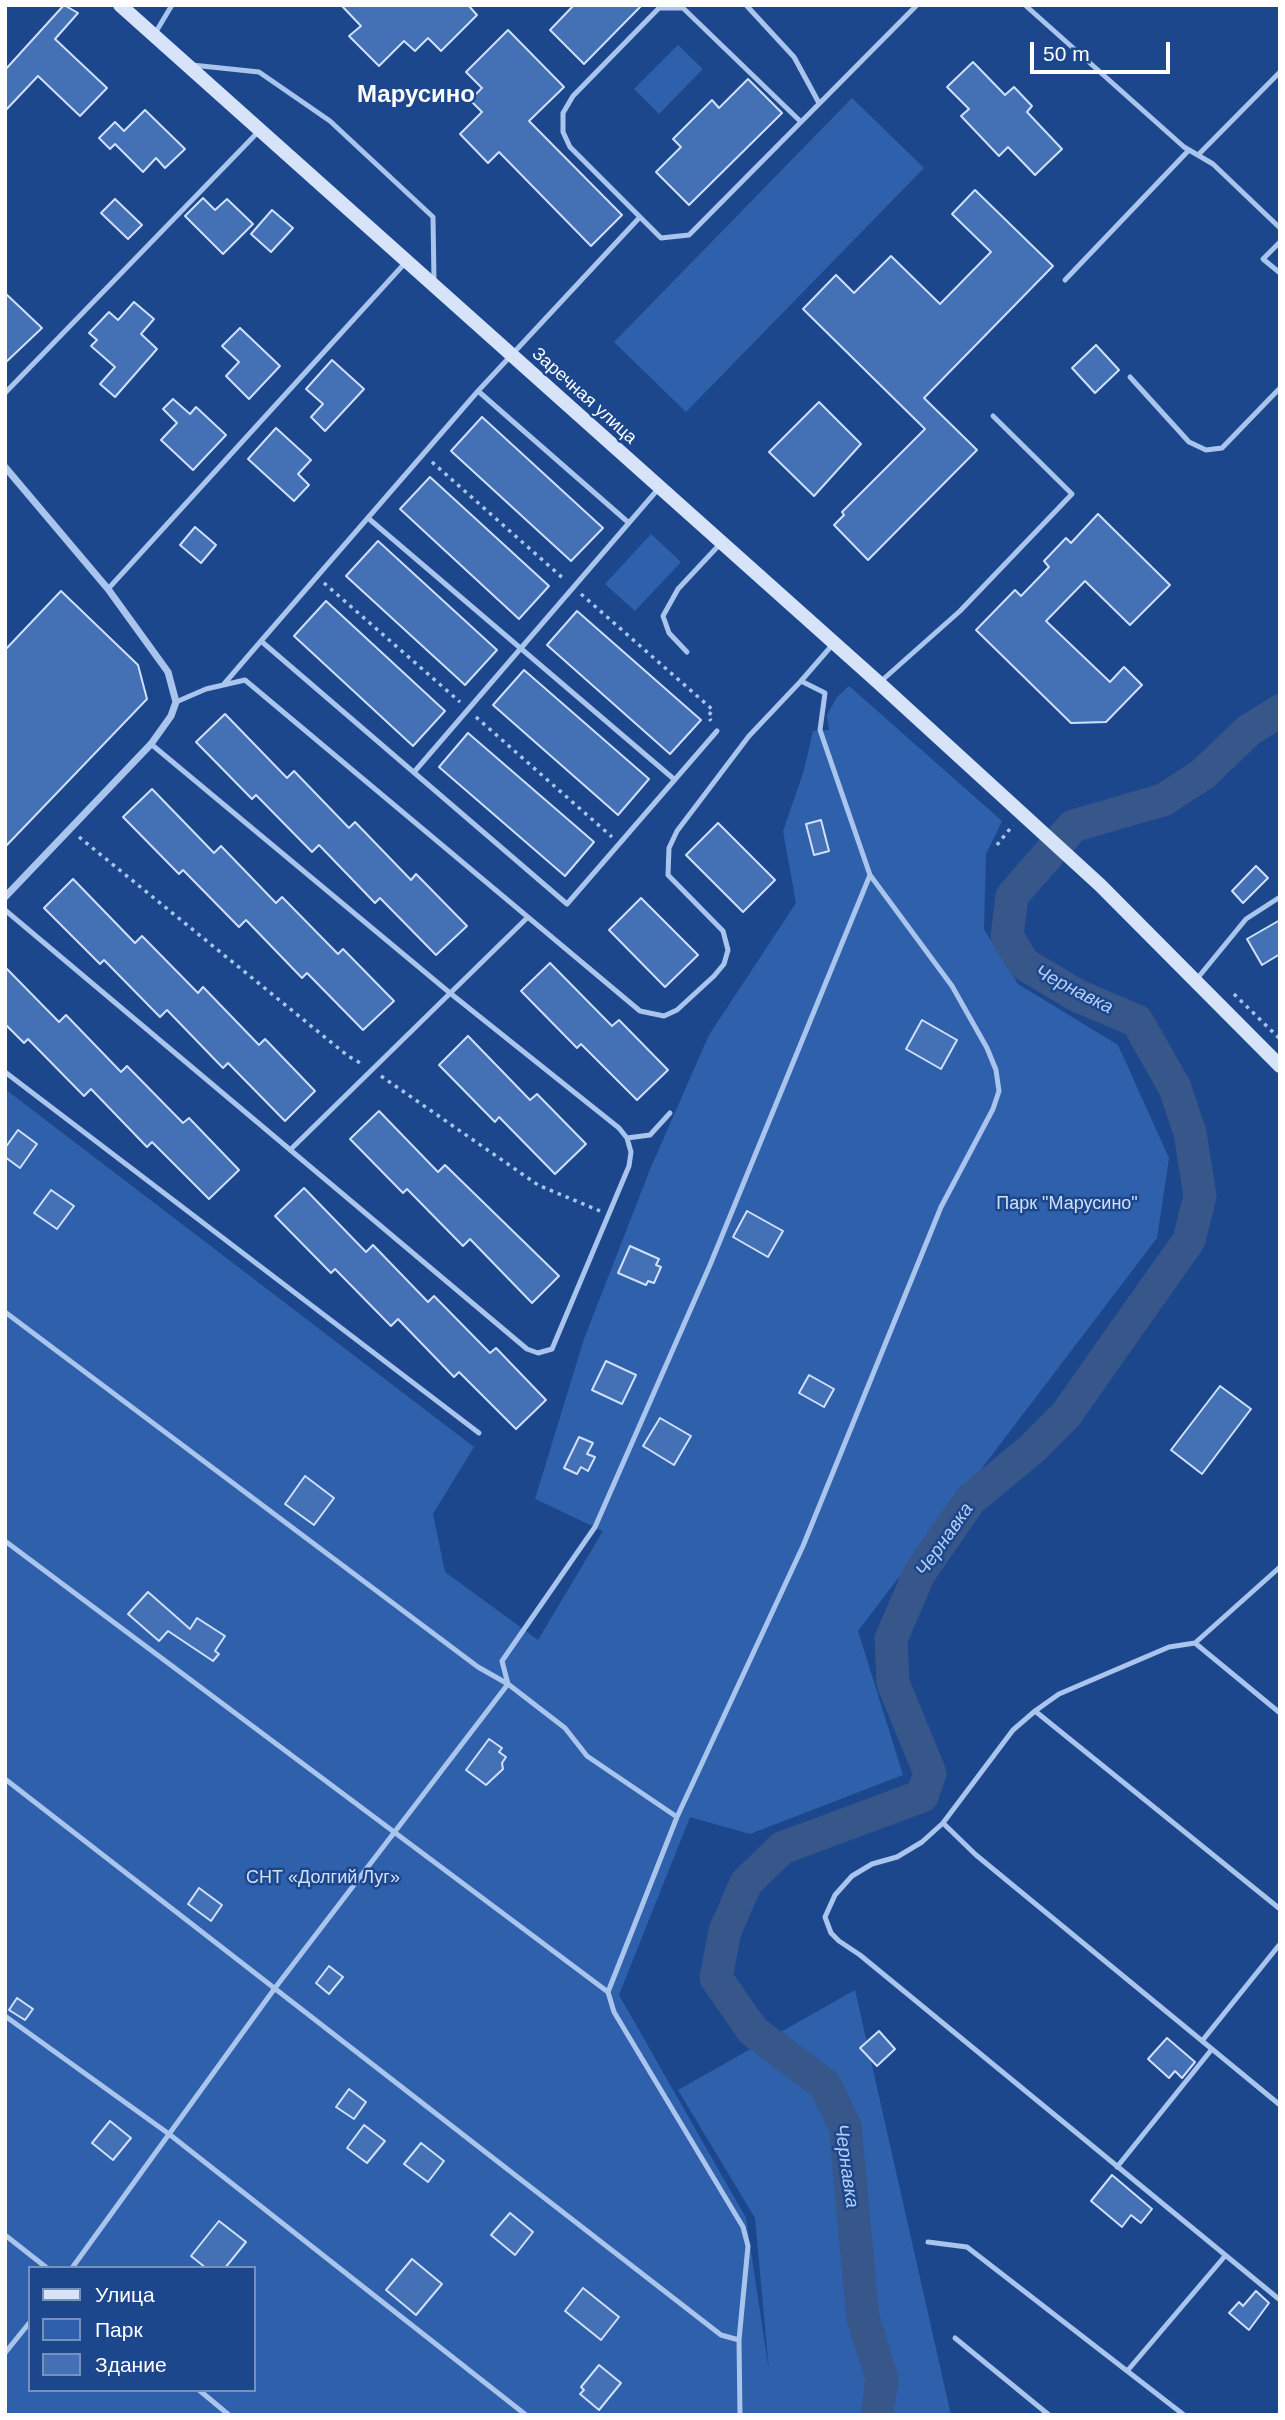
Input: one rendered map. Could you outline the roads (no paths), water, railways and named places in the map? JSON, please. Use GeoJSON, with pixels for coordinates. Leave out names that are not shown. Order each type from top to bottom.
{"type":"FeatureCollection","features":[{"type":"Feature","properties":{"kind":"street","name":"Заречная улица"},"geometry":{"type":"LineString","coordinates":[[120,5],[879,683],[1100,886],[1280,1066]]}},
{"type":"Feature","properties":{"kind":"street"},"geometry":{"type":"LineString","coordinates":[[5,467],[108,589],[168,672],[176,702],[171,716],[151,744],[5,897]]}},
{"type":"Feature","properties":{"kind":"lane"},"geometry":{"type":"LineString","coordinates":[[154,35],[172,5]]}},
{"type":"Feature","properties":{"kind":"lane"},"geometry":{"type":"LineString","coordinates":[[746,5],[794,57],[818,103]]}},
{"type":"Feature","properties":{"kind":"lane"},"geometry":{"type":"LineString","coordinates":[[799,120],[683,8],[659,8],[573,96],[563,113],[563,132],[570,148],[661,238],[689,235],[799,120],[917,5]]}},
{"type":"Feature","properties":{"kind":"lane"},"geometry":{"type":"LineString","coordinates":[[1025,5],[1189,150],[1213,164],[1280,228]]}},
{"type":"Feature","properties":{"kind":"lane"},"geometry":{"type":"LineString","coordinates":[[189,65],[259,72],[330,121],[433,217],[434,287]]}},
{"type":"Feature","properties":{"kind":"lane"},"geometry":{"type":"LineString","coordinates":[[1198,155],[1280,72]]}},
{"type":"Feature","properties":{"kind":"lane"},"geometry":{"type":"LineString","coordinates":[[5,393],[261,129]]}},
{"type":"Feature","properties":{"kind":"lane"},"geometry":{"type":"LineString","coordinates":[[1065,280],[1189,150]]}},
{"type":"Feature","properties":{"kind":"lane"},"geometry":{"type":"LineString","coordinates":[[224,684],[509,355],[640,218]]}},
{"type":"Feature","properties":{"kind":"lane"},"geometry":{"type":"LineString","coordinates":[[1280,242],[1264,260],[1280,274]]}},
{"type":"Feature","properties":{"kind":"lane"},"geometry":{"type":"LineString","coordinates":[[108,589],[407,261]]}},
{"type":"Feature","properties":{"kind":"lane"},"geometry":{"type":"LineString","coordinates":[[1130,377],[1189,442],[1206,450],[1222,448],[1280,388]]}},
{"type":"Feature","properties":{"kind":"lane"},"geometry":{"type":"LineString","coordinates":[[478,391],[629,523]]}},
{"type":"Feature","properties":{"kind":"lane"},"geometry":{"type":"LineString","coordinates":[[879,683],[960,611],[1072,494],[993,416]]}},
{"type":"Feature","properties":{"kind":"lane"},"geometry":{"type":"LineString","coordinates":[[415,771],[659,488]]}},
{"type":"Feature","properties":{"kind":"lane"},"geometry":{"type":"LineString","coordinates":[[368,518],[675,780]]}},
{"type":"Feature","properties":{"kind":"lane"},"geometry":{"type":"LineString","coordinates":[[687,652],[668,633],[663,615],[678,589],[721,543]]}},
{"type":"Feature","properties":{"kind":"lane"},"geometry":{"type":"LineString","coordinates":[[261,641],[567,904],[717,732]]}},
{"type":"Feature","properties":{"kind":"lane"},"geometry":{"type":"LineString","coordinates":[[176,702],[224,684],[245,680],[640,1012],[664,1016],[677,1010],[724,964],[728,950],[723,931],[668,875],[669,848],[677,831],[749,736],[834,643]]}},
{"type":"Feature","properties":{"kind":"lane"},"geometry":{"type":"LineString","coordinates":[[608,1992],[677,1817],[803,1546],[941,1207],[993,1110],[999,1091],[996,1070],[987,1048],[951,986],[870,875],[820,730],[825,693],[802,681]]}},
{"type":"Feature","properties":{"kind":"lane"},"geometry":{"type":"LineString","coordinates":[[5,910],[527,1349],[538,1353],[552,1349],[629,1166],[631,1152],[627,1138],[619,1128],[450,993],[151,744]]}},
{"type":"Feature","properties":{"kind":"lane"},"geometry":{"type":"LineString","coordinates":[[508,1684],[502,1661],[595,1527],[710,1265],[870,875]]}},
{"type":"Feature","properties":{"kind":"lane"},"geometry":{"type":"LineString","coordinates":[[1196,980],[1246,919],[1280,897]]}},
{"type":"Feature","properties":{"kind":"lane"},"geometry":{"type":"LineString","coordinates":[[290,1150],[528,917]]}},
{"type":"Feature","properties":{"kind":"lane"},"geometry":{"type":"LineString","coordinates":[[5,1072],[480,1433]]}},
{"type":"Feature","properties":{"kind":"lane"},"geometry":{"type":"LineString","coordinates":[[627,1138],[650,1135],[670,1114]]}},
{"type":"Feature","properties":{"kind":"lane"},"geometry":{"type":"LineString","coordinates":[[5,1312],[478,1667],[508,1684],[565,1728],[587,1756],[677,1817]]}},
{"type":"Feature","properties":{"kind":"lane"},"geometry":{"type":"LineString","coordinates":[[5,1541],[608,1992],[614,2012],[743,2227],[748,2246],[739,2340],[740,2415]]}},
{"type":"Feature","properties":{"kind":"lane"},"geometry":{"type":"LineString","coordinates":[[1280,1567],[1195,1643],[1169,1647],[1084,1683],[1059,1694],[1035,1711],[1013,1730],[943,1823],[922,1842],[897,1857],[872,1864],[852,1876],[835,1895],[825,1917],[831,1933],[1280,2300]]}},
{"type":"Feature","properties":{"kind":"lane"},"geometry":{"type":"LineString","coordinates":[[1195,1643],[1280,1713]]}},
{"type":"Feature","properties":{"kind":"lane"},"geometry":{"type":"LineString","coordinates":[[73,2266],[275,1988],[508,1684]]}},
{"type":"Feature","properties":{"kind":"lane"},"geometry":{"type":"LineString","coordinates":[[1035,1711],[1280,1909]]}},
{"type":"Feature","properties":{"kind":"lane"},"geometry":{"type":"LineString","coordinates":[[5,1779],[721,2334],[739,2340]]}},
{"type":"Feature","properties":{"kind":"lane"},"geometry":{"type":"LineString","coordinates":[[943,1823],[976,1855],[1280,2105]]}},
{"type":"Feature","properties":{"kind":"lane"},"geometry":{"type":"LineString","coordinates":[[1202,2041],[1280,1944]]}},
{"type":"Feature","properties":{"kind":"lane"},"geometry":{"type":"LineString","coordinates":[[5,2016],[169,2134],[526,2415]]}},
{"type":"Feature","properties":{"kind":"lane"},"geometry":{"type":"LineString","coordinates":[[1117,2167],[1212,2049]]}},
{"type":"Feature","properties":{"kind":"lane"},"geometry":{"type":"LineString","coordinates":[[5,2235],[44,2266]]}},
{"type":"Feature","properties":{"kind":"lane"},"geometry":{"type":"LineString","coordinates":[[928,2242],[967,2247],[1184,2415]]}},
{"type":"Feature","properties":{"kind":"lane"},"geometry":{"type":"LineString","coordinates":[[1128,2370],[1225,2256]]}},
{"type":"Feature","properties":{"kind":"lane"},"geometry":{"type":"LineString","coordinates":[[5,2353],[28,2324]]}},
{"type":"Feature","properties":{"kind":"lane"},"geometry":{"type":"LineString","coordinates":[[955,2338],[1049,2415]]}},
{"type":"Feature","properties":{"kind":"lane"},"geometry":{"type":"LineString","coordinates":[[201,2392],[229,2415]]}},
{"type":"Feature","properties":{"kind":"waterway","name":"Чернавка"},"geometry":{"type":"LineString","coordinates":[[877,2415],[882,2379],[863,2318],[845,2126],[825,2085],[753,2031],[716,1978],[725,1931],[746,1883],[782,1848],[922,1796],[930,1773],[893,1683],[891,1639],[919,1574],[970,1500],[1033,1448],[1065,1416],[1189,1240],[1200,1196],[1190,1133],[1175,1088],[1137,1021],[1078,996],[1024,964],[1007,936],[1012,896],[1073,826],[1163,800],[1203,774],[1249,730],[1280,711]]}},
{"type":"Feature","properties":{"kind":"district","name":"Марусино"},"geometry":{"type":"Point","coordinates":[416,95]}},
{"type":"Feature","properties":{"kind":"park label","name":"Парк \"Марусино\""},"geometry":{"type":"Point","coordinates":[1067,1204]}},
{"type":"Feature","properties":{"kind":"park label","name":"СНТ «Долгий Луг»"},"geometry":{"type":"Point","coordinates":[323,1878]}}]}
